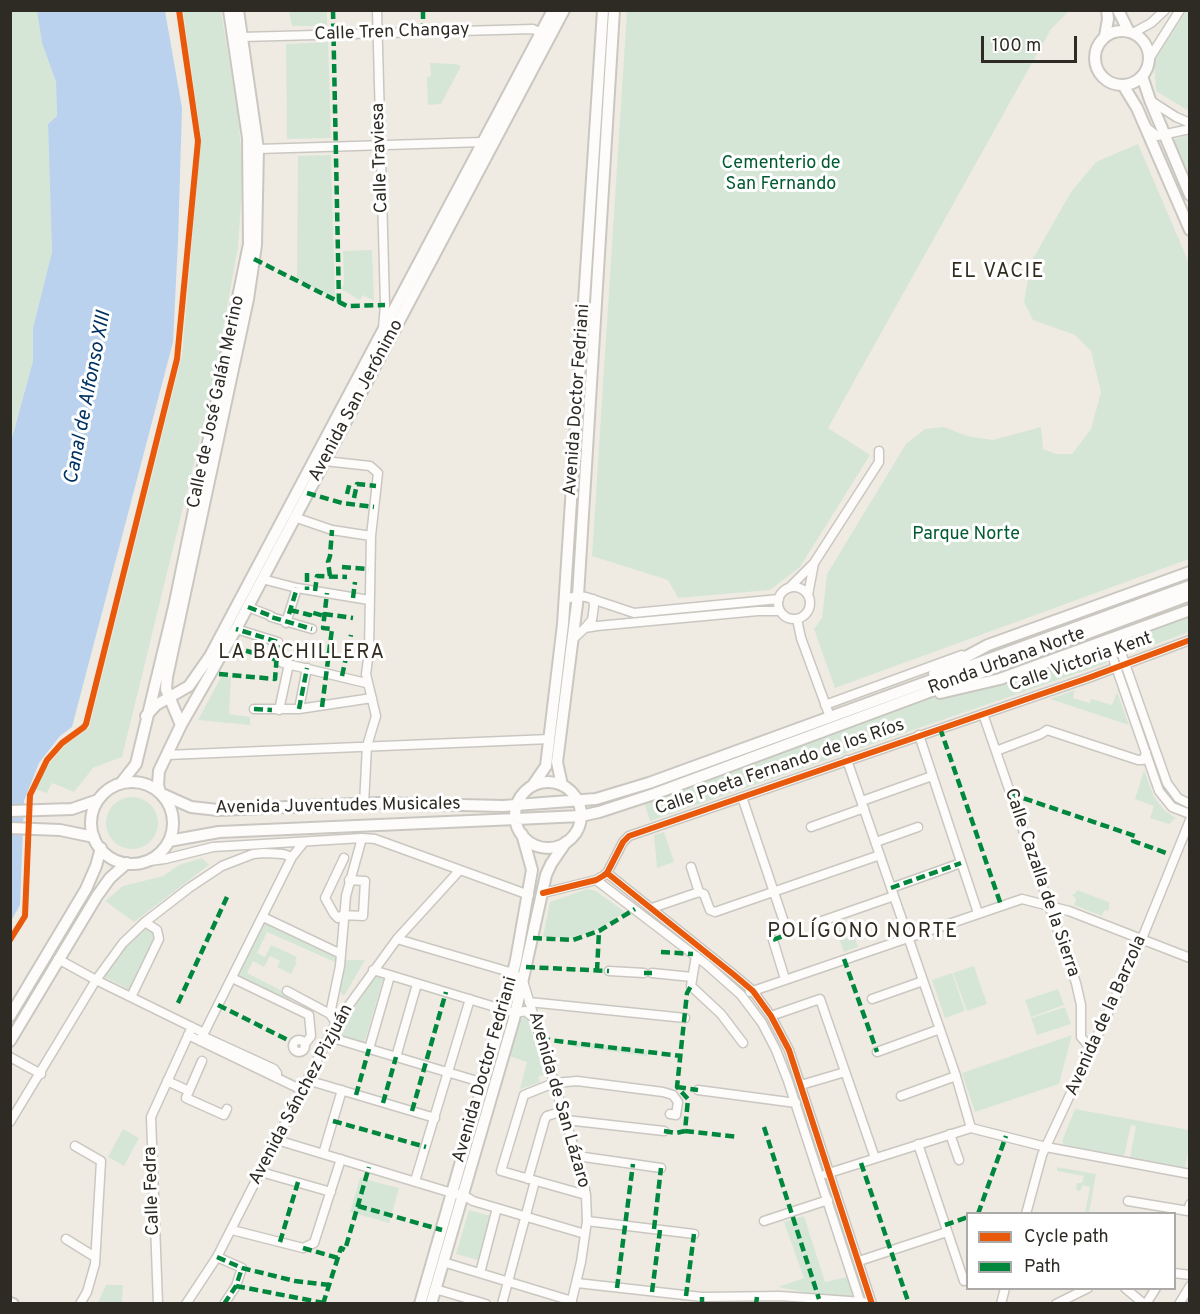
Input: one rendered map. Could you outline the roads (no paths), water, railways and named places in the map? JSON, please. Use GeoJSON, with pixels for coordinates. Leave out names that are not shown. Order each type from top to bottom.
{"type":"FeatureCollection","features":[{"type":"Feature","properties":{"kind":"main road","name":"Calle de José Galán Merino"},"geometry":{"type":"LineString","coordinates":[[121,783],[135,764],[174,607],[249,244],[249,138],[229,10]]}},
{"type":"Feature","properties":{"kind":"main road","name":"Calle de José Galán Merino"},"geometry":{"type":"LineString","coordinates":[[181,725],[166,689],[169,661],[207,499],[250,289],[256,245],[258,149],[238,10]]}},
{"type":"Feature","properties":{"kind":"main road","name":"Avenida San Jerónimo"},"geometry":{"type":"LineString","coordinates":[[161,793],[158,776],[181,725],[248,607],[325,461],[394,311],[553,10]]}},
{"type":"Feature","properties":{"kind":"main road","name":"Avenida San Jerónimo"},"geometry":{"type":"LineString","coordinates":[[146,716],[156,705],[189,686],[210,656],[383,331],[564,10]]}},
{"type":"Feature","properties":{"kind":"main road","name":"Avenida Doctor Fedriani"},"geometry":{"type":"LineString","coordinates":[[517,805],[521,795],[533,785],[546,766],[550,738],[565,599],[603,10]]}},
{"type":"Feature","properties":{"kind":"main road","name":"Avenida Doctor Fedriani"},"geometry":{"type":"LineString","coordinates":[[562,784],[557,762],[578,596],[614,10]]}},
{"type":"Feature","properties":{"kind":"main road"},"geometry":{"type":"LineString","coordinates":[[1105,36],[1116,31],[1131,33],[1142,40],[1149,59],[1142,76],[1124,85],[1108,82],[1101,76],[1095,63],[1096,48],[1105,36],[1107,10]]}},
{"type":"Feature","properties":{"kind":"main road"},"geometry":{"type":"LineString","coordinates":[[1118,10],[1131,33]]}},
{"type":"Feature","properties":{"kind":"main road"},"geometry":{"type":"LineString","coordinates":[[1142,76],[1163,135],[1190,195]]}},
{"type":"Feature","properties":{"kind":"main road"},"geometry":{"type":"LineString","coordinates":[[1124,85],[1144,124],[1190,230]]}},
{"type":"Feature","properties":{"kind":"main road"},"geometry":{"type":"LineString","coordinates":[[903,696],[988,645],[1190,572]]}},
{"type":"Feature","properties":{"kind":"main road","name":"Ronda Urbana Norte"},"geometry":{"type":"LineString","coordinates":[[516,819],[582,816],[654,794],[1190,586]]}},
{"type":"Feature","properties":{"kind":"main road","name":"Ronda Urbana Norte"},"geometry":{"type":"LineString","coordinates":[[517,805],[596,799],[649,783],[830,717],[903,696],[1190,595]]}},
{"type":"Feature","properties":{"kind":"main road"},"geometry":{"type":"LineString","coordinates":[[903,696],[1000,679],[1190,610]]}},
{"type":"Feature","properties":{"kind":"main road"},"geometry":{"type":"LineString","coordinates":[[533,785],[550,782],[562,784],[579,801],[582,816]]}},
{"type":"Feature","properties":{"kind":"main road"},"geometry":{"type":"LineString","coordinates":[[121,783],[140,783],[161,793],[170,807],[173,821],[169,842],[155,857],[142,862],[127,863],[112,858],[101,848],[94,837],[92,815],[98,800],[108,790],[121,783]]}},
{"type":"Feature","properties":{"kind":"main road","name":"Avenida Juventudes Musicales"},"geometry":{"type":"LineString","coordinates":[[161,793],[191,807],[218,810],[364,804],[517,805]]}},
{"type":"Feature","properties":{"kind":"main road"},"geometry":{"type":"LineString","coordinates":[[10,811],[72,810],[98,800]]}},
{"type":"Feature","properties":{"kind":"main road"},"geometry":{"type":"LineString","coordinates":[[516,819],[517,805]]}},
{"type":"Feature","properties":{"kind":"main road","name":"Avenida Doctor Fedriani"},"geometry":{"type":"LineString","coordinates":[[420,1304],[484,1083],[523,981],[545,877],[550,864],[578,830],[582,816]]}},
{"type":"Feature","properties":{"kind":"main road","name":"Avenida Doctor Fedriani"},"geometry":{"type":"LineString","coordinates":[[431,1304],[464,1195],[510,1012],[513,974],[532,870],[516,819]]}},
{"type":"Feature","properties":{"kind":"main road","name":"Avenida Juventudes Musicales"},"geometry":{"type":"LineString","coordinates":[[169,842],[216,832],[516,819]]}},
{"type":"Feature","properties":{"kind":"main road"},"geometry":{"type":"LineString","coordinates":[[10,828],[72,831],[94,837]]}},
{"type":"Feature","properties":{"kind":"main road"},"geometry":{"type":"LineString","coordinates":[[522,834],[532,843],[540,846],[555,847],[566,842]]}},
{"type":"Feature","properties":{"kind":"main road"},"geometry":{"type":"LineString","coordinates":[[10,1016],[86,889],[101,848]]}},
{"type":"Feature","properties":{"kind":"main road"},"geometry":{"type":"LineString","coordinates":[[10,1041],[104,886],[127,863]]}},
{"type":"Feature","properties":{"kind":"street","name":"Calle Traviesa"},"geometry":{"type":"LineString","coordinates":[[376,10],[381,147],[394,311]]}},
{"type":"Feature","properties":{"kind":"street"},"geometry":{"type":"LineString","coordinates":[[1131,33],[1166,10]]}},
{"type":"Feature","properties":{"kind":"street"},"geometry":{"type":"LineString","coordinates":[[1149,59],[1180,10]]}},
{"type":"Feature","properties":{"kind":"street","name":"Calle Tren Changay"},"geometry":{"type":"LineString","coordinates":[[242,37],[533,28],[542,33]]}},
{"type":"Feature","properties":{"kind":"street"},"geometry":{"type":"LineString","coordinates":[[1150,100],[1190,123]]}},
{"type":"Feature","properties":{"kind":"street"},"geometry":{"type":"LineString","coordinates":[[1144,124],[1157,136],[1190,129]]}},
{"type":"Feature","properties":{"kind":"street"},"geometry":{"type":"LineString","coordinates":[[258,149],[381,147],[483,142]]}},
{"type":"Feature","properties":{"kind":"street"},"geometry":{"type":"LineString","coordinates":[[814,563],[808,594],[809,610],[806,615],[796,619],[787,618],[780,611],[781,594],[814,563],[879,462],[879,451]]}},
{"type":"Feature","properties":{"kind":"street"},"geometry":{"type":"LineString","coordinates":[[325,461],[370,466],[378,473],[371,536],[366,683],[376,716],[367,746],[364,804]]}},
{"type":"Feature","properties":{"kind":"street"},"geometry":{"type":"LineString","coordinates":[[294,517],[332,530],[371,536]]}},
{"type":"Feature","properties":{"kind":"street"},"geometry":{"type":"LineString","coordinates":[[262,579],[297,588],[369,600]]}},
{"type":"Feature","properties":{"kind":"street"},"geometry":{"type":"LineString","coordinates":[[286,622],[297,588]]}},
{"type":"Feature","properties":{"kind":"street"},"geometry":{"type":"LineString","coordinates":[[789,588],[800,588],[808,594]]}},
{"type":"Feature","properties":{"kind":"street"},"geometry":{"type":"LineString","coordinates":[[565,599],[578,596],[593,599],[634,613],[779,599]]}},
{"type":"Feature","properties":{"kind":"street"},"geometry":{"type":"LineString","coordinates":[[573,639],[592,620],[593,599]]}},
{"type":"Feature","properties":{"kind":"street"},"geometry":{"type":"LineString","coordinates":[[248,607],[286,622],[312,629]]}},
{"type":"Feature","properties":{"kind":"street"},"geometry":{"type":"LineString","coordinates":[[585,628],[758,611],[780,611]]}},
{"type":"Feature","properties":{"kind":"street"},"geometry":{"type":"LineString","coordinates":[[623,623],[634,613]]}},
{"type":"Feature","properties":{"kind":"street"},"geometry":{"type":"LineString","coordinates":[[796,619],[830,717]]}},
{"type":"Feature","properties":{"kind":"street"},"geometry":{"type":"LineString","coordinates":[[236,629],[278,642]]}},
{"type":"Feature","properties":{"kind":"street"},"geometry":{"type":"LineString","coordinates":[[1112,639],[1126,664],[1167,783],[1178,798],[1190,804]]}},
{"type":"Feature","properties":{"kind":"street"},"geometry":{"type":"LineString","coordinates":[[1112,639],[1117,668],[1159,791],[1172,807],[1190,814]]}},
{"type":"Feature","properties":{"kind":"street","name":"Calle Victoria Kent"},"geometry":{"type":"LineString","coordinates":[[983,714],[1190,640]]}},
{"type":"Feature","properties":{"kind":"street"},"geometry":{"type":"LineString","coordinates":[[825,705],[988,645]]}},
{"type":"Feature","properties":{"kind":"street"},"geometry":{"type":"LineString","coordinates":[[278,660],[366,683]]}},
{"type":"Feature","properties":{"kind":"street"},"geometry":{"type":"LineString","coordinates":[[275,710],[289,664]]}},
{"type":"Feature","properties":{"kind":"street"},"geometry":{"type":"LineString","coordinates":[[299,709],[307,668]]}},
{"type":"Feature","properties":{"kind":"street"},"geometry":{"type":"LineString","coordinates":[[254,710],[299,709],[372,698]]}},
{"type":"Feature","properties":{"kind":"street","name":"Calle Poeta Fernando de los Ríos"},"geometry":{"type":"LineString","coordinates":[[607,873],[623,842],[629,836],[983,714]]}},
{"type":"Feature","properties":{"kind":"street","name":"Calle Cazalla de la Sierra"},"geometry":{"type":"LineString","coordinates":[[983,714],[1076,983],[1081,1005],[1081,1037],[1087,1044],[1095,1044]]}},
{"type":"Feature","properties":{"kind":"street"},"geometry":{"type":"LineString","coordinates":[[996,752],[1041,734],[1047,729],[1138,760],[1143,760],[1146,753]]}},
{"type":"Feature","properties":{"kind":"street"},"geometry":{"type":"LineString","coordinates":[[919,735],[978,913]]}},
{"type":"Feature","properties":{"kind":"street"},"geometry":{"type":"LineString","coordinates":[[167,755],[550,738]]}},
{"type":"Feature","properties":{"kind":"street"},"geometry":{"type":"LineString","coordinates":[[848,760],[956,1076],[971,1128]]}},
{"type":"Feature","properties":{"kind":"street"},"geometry":{"type":"LineString","coordinates":[[811,826],[932,776]]}},
{"type":"Feature","properties":{"kind":"street"},"geometry":{"type":"LineString","coordinates":[[742,797],[789,934]]}},
{"type":"Feature","properties":{"kind":"street","name":"Avenida de la Barzola"},"geometry":{"type":"LineString","coordinates":[[1027,1212],[1046,1147],[1142,939],[1190,819]]}},
{"type":"Feature","properties":{"kind":"street"},"geometry":{"type":"LineString","coordinates":[[876,842],[918,827]]}},
{"type":"Feature","properties":{"kind":"street"},"geometry":{"type":"LineString","coordinates":[[330,1014],[341,954],[343,915],[349,880],[362,838]]}},
{"type":"Feature","properties":{"kind":"street","name":"Avenida Juventudes Musicales"},"geometry":{"type":"LineString","coordinates":[[142,862],[165,860],[201,849],[375,839],[529,895]]}},
{"type":"Feature","properties":{"kind":"street"},"geometry":{"type":"LineString","coordinates":[[202,1037],[292,857],[304,842]]}},
{"type":"Feature","properties":{"kind":"street"},"geometry":{"type":"LineString","coordinates":[[244,845],[253,854]]}},
{"type":"Feature","properties":{"kind":"street"},"geometry":{"type":"LineString","coordinates":[[10,1122],[96,980],[123,943],[145,922],[222,866],[253,854],[283,854],[292,857]]}},
{"type":"Feature","properties":{"kind":"street"},"geometry":{"type":"LineString","coordinates":[[652,908],[699,892],[704,894],[710,910],[715,912],[880,855]]}},
{"type":"Feature","properties":{"kind":"street"},"geometry":{"type":"LineString","coordinates":[[344,858],[325,898],[338,918],[343,915],[363,916],[365,881],[349,880]]}},
{"type":"Feature","properties":{"kind":"street"},"geometry":{"type":"LineString","coordinates":[[819,922],[961,863]]}},
{"type":"Feature","properties":{"kind":"street"},"geometry":{"type":"LineString","coordinates":[[691,867],[699,892]]}},
{"type":"Feature","properties":{"kind":"street","name":"Avenida Sánchez Pizjuán"},"geometry":{"type":"LineString","coordinates":[[186,1304],[232,1230],[336,1023],[397,939],[459,871]]}},
{"type":"Feature","properties":{"kind":"street"},"geometry":{"type":"LineString","coordinates":[[543,893],[596,880],[607,873],[753,991],[771,1016],[789,1050],[872,1302],[780,1296],[702,1297],[577,1283]]}},
{"type":"Feature","properties":{"kind":"street"},"geometry":{"type":"LineString","coordinates":[[596,880],[696,956],[741,995],[762,1023],[776,1050],[796,1103],[860,1303]]}},
{"type":"Feature","properties":{"kind":"street"},"geometry":{"type":"LineString","coordinates":[[741,995],[908,936],[1022,899],[1049,904],[1190,958]]}},
{"type":"Feature","properties":{"kind":"street"},"geometry":{"type":"LineString","coordinates":[[263,917],[341,954]]}},
{"type":"Feature","properties":{"kind":"street"},"geometry":{"type":"LineString","coordinates":[[131,997],[159,939],[157,930],[145,922]]}},
{"type":"Feature","properties":{"kind":"street"},"geometry":{"type":"LineString","coordinates":[[397,939],[513,974],[523,981]]}},
{"type":"Feature","properties":{"kind":"street"},"geometry":{"type":"LineString","coordinates":[[773,940],[786,979]]}},
{"type":"Feature","properties":{"kind":"street"},"geometry":{"type":"LineString","coordinates":[[696,956],[691,986],[721,1014],[744,1043]]}},
{"type":"Feature","properties":{"kind":"street"},"geometry":{"type":"LineString","coordinates":[[58,959],[277,1078],[302,1089]]}},
{"type":"Feature","properties":{"kind":"street"},"geometry":{"type":"LineString","coordinates":[[373,970],[510,1012],[525,1011],[535,1020]]}},
{"type":"Feature","properties":{"kind":"street"},"geometry":{"type":"LineString","coordinates":[[609,971],[692,977]]}},
{"type":"Feature","properties":{"kind":"street"},"geometry":{"type":"LineString","coordinates":[[369,1049],[390,976]]}},
{"type":"Feature","properties":{"kind":"street"},"geometry":{"type":"LineString","coordinates":[[232,978],[309,1015],[311,1036],[303,1048],[317,1059]]}},
{"type":"Feature","properties":{"kind":"street","name":"Avenida de San Lázaro"},"geometry":{"type":"LineString","coordinates":[[523,981],[577,1156],[586,1195],[587,1221],[577,1283],[571,1302]]}},
{"type":"Feature","properties":{"kind":"street"},"geometry":{"type":"LineString","coordinates":[[872,999],[922,981]]}},
{"type":"Feature","properties":{"kind":"street"},"geometry":{"type":"LineString","coordinates":[[396,1057],[417,984]]}},
{"type":"Feature","properties":{"kind":"street"},"geometry":{"type":"LineString","coordinates":[[287,991],[330,1014],[336,1023]]}},
{"type":"Feature","properties":{"kind":"street"},"geometry":{"type":"LineString","coordinates":[[335,992],[349,1003]]}},
{"type":"Feature","properties":{"kind":"street"},"geometry":{"type":"LineString","coordinates":[[415,1181],[470,999]]}},
{"type":"Feature","properties":{"kind":"street"},"geometry":{"type":"LineString","coordinates":[[771,1016],[820,999],[875,1158]]}},
{"type":"Feature","properties":{"kind":"street"},"geometry":{"type":"LineString","coordinates":[[529,1002],[685,1018]]}},
{"type":"Feature","properties":{"kind":"street"},"geometry":{"type":"LineString","coordinates":[[877,1052],[940,1029]]}},
{"type":"Feature","properties":{"kind":"street","name":"Calle Fedra"},"geometry":{"type":"LineString","coordinates":[[158,1304],[151,1117],[190,1031]]}},
{"type":"Feature","properties":{"kind":"street"},"geometry":{"type":"LineString","coordinates":[[329,1037],[484,1083]]}},
{"type":"Feature","properties":{"kind":"street"},"geometry":{"type":"LineString","coordinates":[[10,1057],[41,1074]]}},
{"type":"Feature","properties":{"kind":"street"},"geometry":{"type":"LineString","coordinates":[[202,1061],[186,1098],[224,1115],[227,1109]]}},
{"type":"Feature","properties":{"kind":"street"},"geometry":{"type":"LineString","coordinates":[[801,1085],[845,1072]]}},
{"type":"Feature","properties":{"kind":"street"},"geometry":{"type":"LineString","coordinates":[[901,1096],[956,1076]]}},
{"type":"Feature","properties":{"kind":"street"},"geometry":{"type":"LineString","coordinates":[[307,1080],[435,1118]]}},
{"type":"Feature","properties":{"kind":"street"},"geometry":{"type":"LineString","coordinates":[[167,1081],[189,1091]]}},
{"type":"Feature","properties":{"kind":"street"},"geometry":{"type":"LineString","coordinates":[[586,1195],[501,1171],[524,1095],[554,1083],[577,1082],[663,1092],[673,1095],[678,1102],[676,1115],[670,1114]]}},
{"type":"Feature","properties":{"kind":"street"},"geometry":{"type":"LineString","coordinates":[[323,1154],[342,1090]]}},
{"type":"Feature","properties":{"kind":"street"},"geometry":{"type":"LineString","coordinates":[[698,1090],[796,1103]]}},
{"type":"Feature","properties":{"kind":"street"},"geometry":{"type":"LineString","coordinates":[[502,1304],[525,1216],[544,1119],[563,1111]]}},
{"type":"Feature","properties":{"kind":"street"},"geometry":{"type":"LineString","coordinates":[[566,1120],[664,1131]]}},
{"type":"Feature","properties":{"kind":"street"},"geometry":{"type":"LineString","coordinates":[[820,1176],[971,1128],[1046,1147],[1190,1174]]}},
{"type":"Feature","properties":{"kind":"street"},"geometry":{"type":"LineString","coordinates":[[950,1134],[959,1160]]}},
{"type":"Feature","properties":{"kind":"street"},"geometry":{"type":"LineString","coordinates":[[277,1140],[464,1195],[473,1201],[585,1234]]}},
{"type":"Feature","properties":{"kind":"street"},"geometry":{"type":"LineString","coordinates":[[918,1144],[963,1281]]}},
{"type":"Feature","properties":{"kind":"street"},"geometry":{"type":"LineString","coordinates":[[75,1146],[101,1161],[95,1257],[87,1292],[80,1304]]}},
{"type":"Feature","properties":{"kind":"street"},"geometry":{"type":"LineString","coordinates":[[577,1156],[661,1168]]}},
{"type":"Feature","properties":{"kind":"street"},"geometry":{"type":"LineString","coordinates":[[232,1230],[303,1248],[314,1244],[341,1159]]}},
{"type":"Feature","properties":{"kind":"street"},"geometry":{"type":"LineString","coordinates":[[261,1172],[331,1192]]}},
{"type":"Feature","properties":{"kind":"street"},"geometry":{"type":"LineString","coordinates":[[765,1221],[828,1200]]}},
{"type":"Feature","properties":{"kind":"street"},"geometry":{"type":"LineString","coordinates":[[1128,1201],[1188,1211],[1190,1204]]}},
{"type":"Feature","properties":{"kind":"street"},"geometry":{"type":"LineString","coordinates":[[480,1274],[497,1208]]}},
{"type":"Feature","properties":{"kind":"street"},"geometry":{"type":"LineString","coordinates":[[587,1221],[694,1234]]}},
{"type":"Feature","properties":{"kind":"street"},"geometry":{"type":"LineString","coordinates":[[859,1261],[947,1232]]}},
{"type":"Feature","properties":{"kind":"street"},"geometry":{"type":"LineString","coordinates":[[66,1239],[95,1257]]}},
{"type":"Feature","properties":{"kind":"street"},"geometry":{"type":"LineString","coordinates":[[217,1257],[242,1268],[236,1286],[224,1304]]}},
{"type":"Feature","properties":{"kind":"street"},"geometry":{"type":"LineString","coordinates":[[443,1262],[571,1302]]}},
{"type":"Feature","properties":{"kind":"street"},"geometry":{"type":"LineString","coordinates":[[1179,1304],[1190,1286]]}},
{"type":"Feature","properties":{"kind":"street"},"geometry":{"type":"LineString","coordinates":[[435,1289],[486,1304]]}},
{"type":"Feature","properties":{"kind":"street"},"geometry":{"type":"LineString","coordinates":[[1056,1304],[1084,1290]]}},
{"type":"Feature","properties":{"kind":"street"},"geometry":{"type":"LineString","coordinates":[[1128,1290],[1145,1304],[1155,1290]]}},
{"type":"Feature","properties":{"kind":"water","name":"Canal de Alfonso XIII"},"geometry":{"type":"Polygon","coordinates":[[[37,11],[165,11],[182,108],[173,342],[72,727],[60,736],[39,763],[24,801],[20,905],[11,921],[11,441],[33,361],[33,328],[52,252],[48,124],[57,116],[56,82],[42,43],[37,11]]]}},
{"type":"Feature","properties":{"kind":"district","name":"EL VACIE"},"geometry":{"type":"Point","coordinates":[998,273]}},
{"type":"Feature","properties":{"kind":"district","name":"LA BACHILLERA"},"geometry":{"type":"Point","coordinates":[302,654]}},
{"type":"Feature","properties":{"kind":"district","name":"POLÍGONO NORTE"},"geometry":{"type":"Point","coordinates":[863,933]}},
{"type":"Feature","properties":{"kind":"park label","name":"Cementerio de San Fernando"},"geometry":{"type":"Point","coordinates":[781,174]}},
{"type":"Feature","properties":{"kind":"park label","name":"Parque Norte"},"geometry":{"type":"Point","coordinates":[966,535]}}]}
